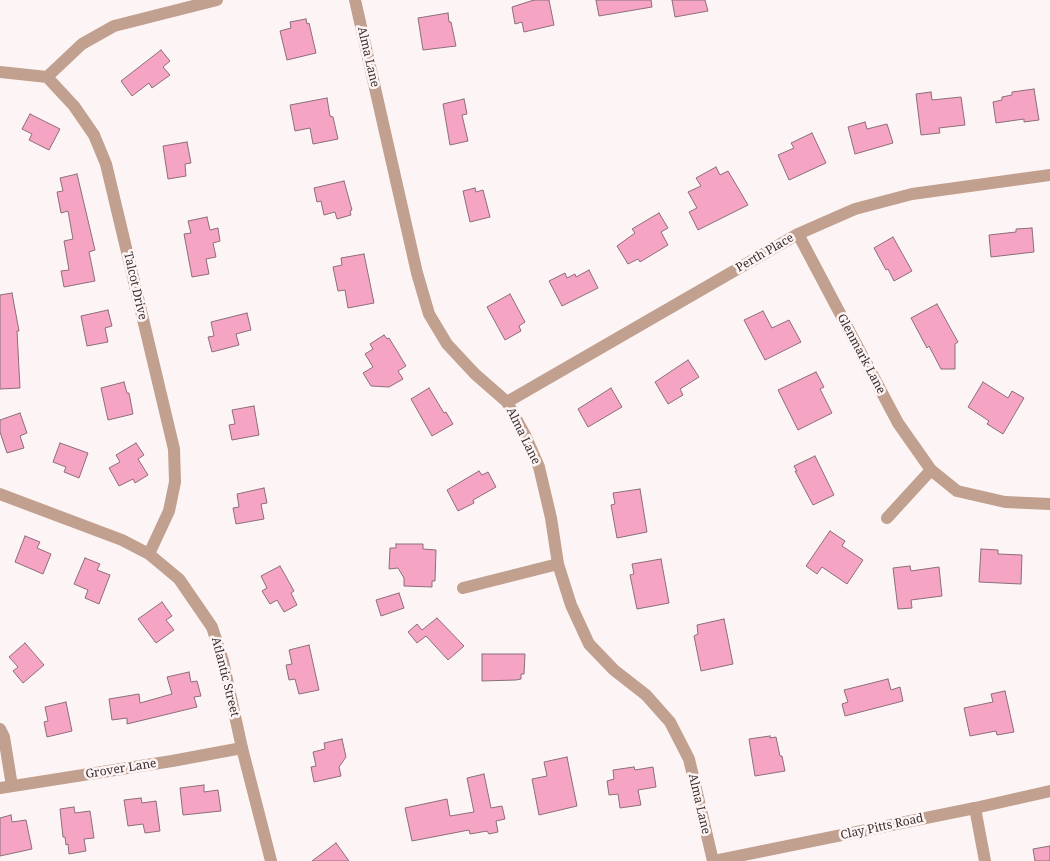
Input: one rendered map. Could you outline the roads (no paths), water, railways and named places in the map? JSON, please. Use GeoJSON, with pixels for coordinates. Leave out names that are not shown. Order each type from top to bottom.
{"type":"FeatureCollection","features":[{"type":"Feature","properties":{"kind":"street"},"geometry":{"type":"LineString","coordinates":[[0,72],[47,78],[82,44],[114,26],[217,0]]}},
{"type":"Feature","properties":{"kind":"street","name":"Alma Lane"},"geometry":{"type":"LineString","coordinates":[[355,0],[417,273],[429,314],[447,344],[474,374],[507,402],[525,434],[539,467],[551,518],[558,564],[571,605],[590,644],[614,670],[646,695],[670,722],[688,759],[714,861]]}},
{"type":"Feature","properties":{"kind":"street","name":"Talcot Drive"},"geometry":{"type":"LineString","coordinates":[[47,78],[74,106],[94,135],[106,164],[174,449],[175,482],[169,511],[149,554]]}},
{"type":"Feature","properties":{"kind":"street","name":"Perth Place"},"geometry":{"type":"LineString","coordinates":[[507,402],[798,234],[855,209],[912,194],[1050,175]]}},
{"type":"Feature","properties":{"kind":"street","name":"Glenmark Lane"},"geometry":{"type":"LineString","coordinates":[[798,234],[898,424],[931,470],[957,491],[1005,502],[1050,504]]}},
{"type":"Feature","properties":{"kind":"street"},"geometry":{"type":"LineString","coordinates":[[887,518],[931,470]]}},
{"type":"Feature","properties":{"kind":"street","name":"Atlantic Street"},"geometry":{"type":"LineString","coordinates":[[0,494],[122,540],[149,554],[179,578],[212,627],[223,661],[242,748],[271,861]]}},
{"type":"Feature","properties":{"kind":"street"},"geometry":{"type":"LineString","coordinates":[[462,588],[558,564]]}},
{"type":"Feature","properties":{"kind":"street"},"geometry":{"type":"LineString","coordinates":[[0,729],[4,737],[6,787]]}},
{"type":"Feature","properties":{"kind":"street","name":"Grover Lane"},"geometry":{"type":"LineString","coordinates":[[6,787],[242,748]]}},
{"type":"Feature","properties":{"kind":"street","name":"Clay Pitts Road"},"geometry":{"type":"LineString","coordinates":[[714,861],[976,808],[1050,791]]}},
{"type":"Feature","properties":{"kind":"street"},"geometry":{"type":"LineString","coordinates":[[976,808],[985,861]]}}]}
